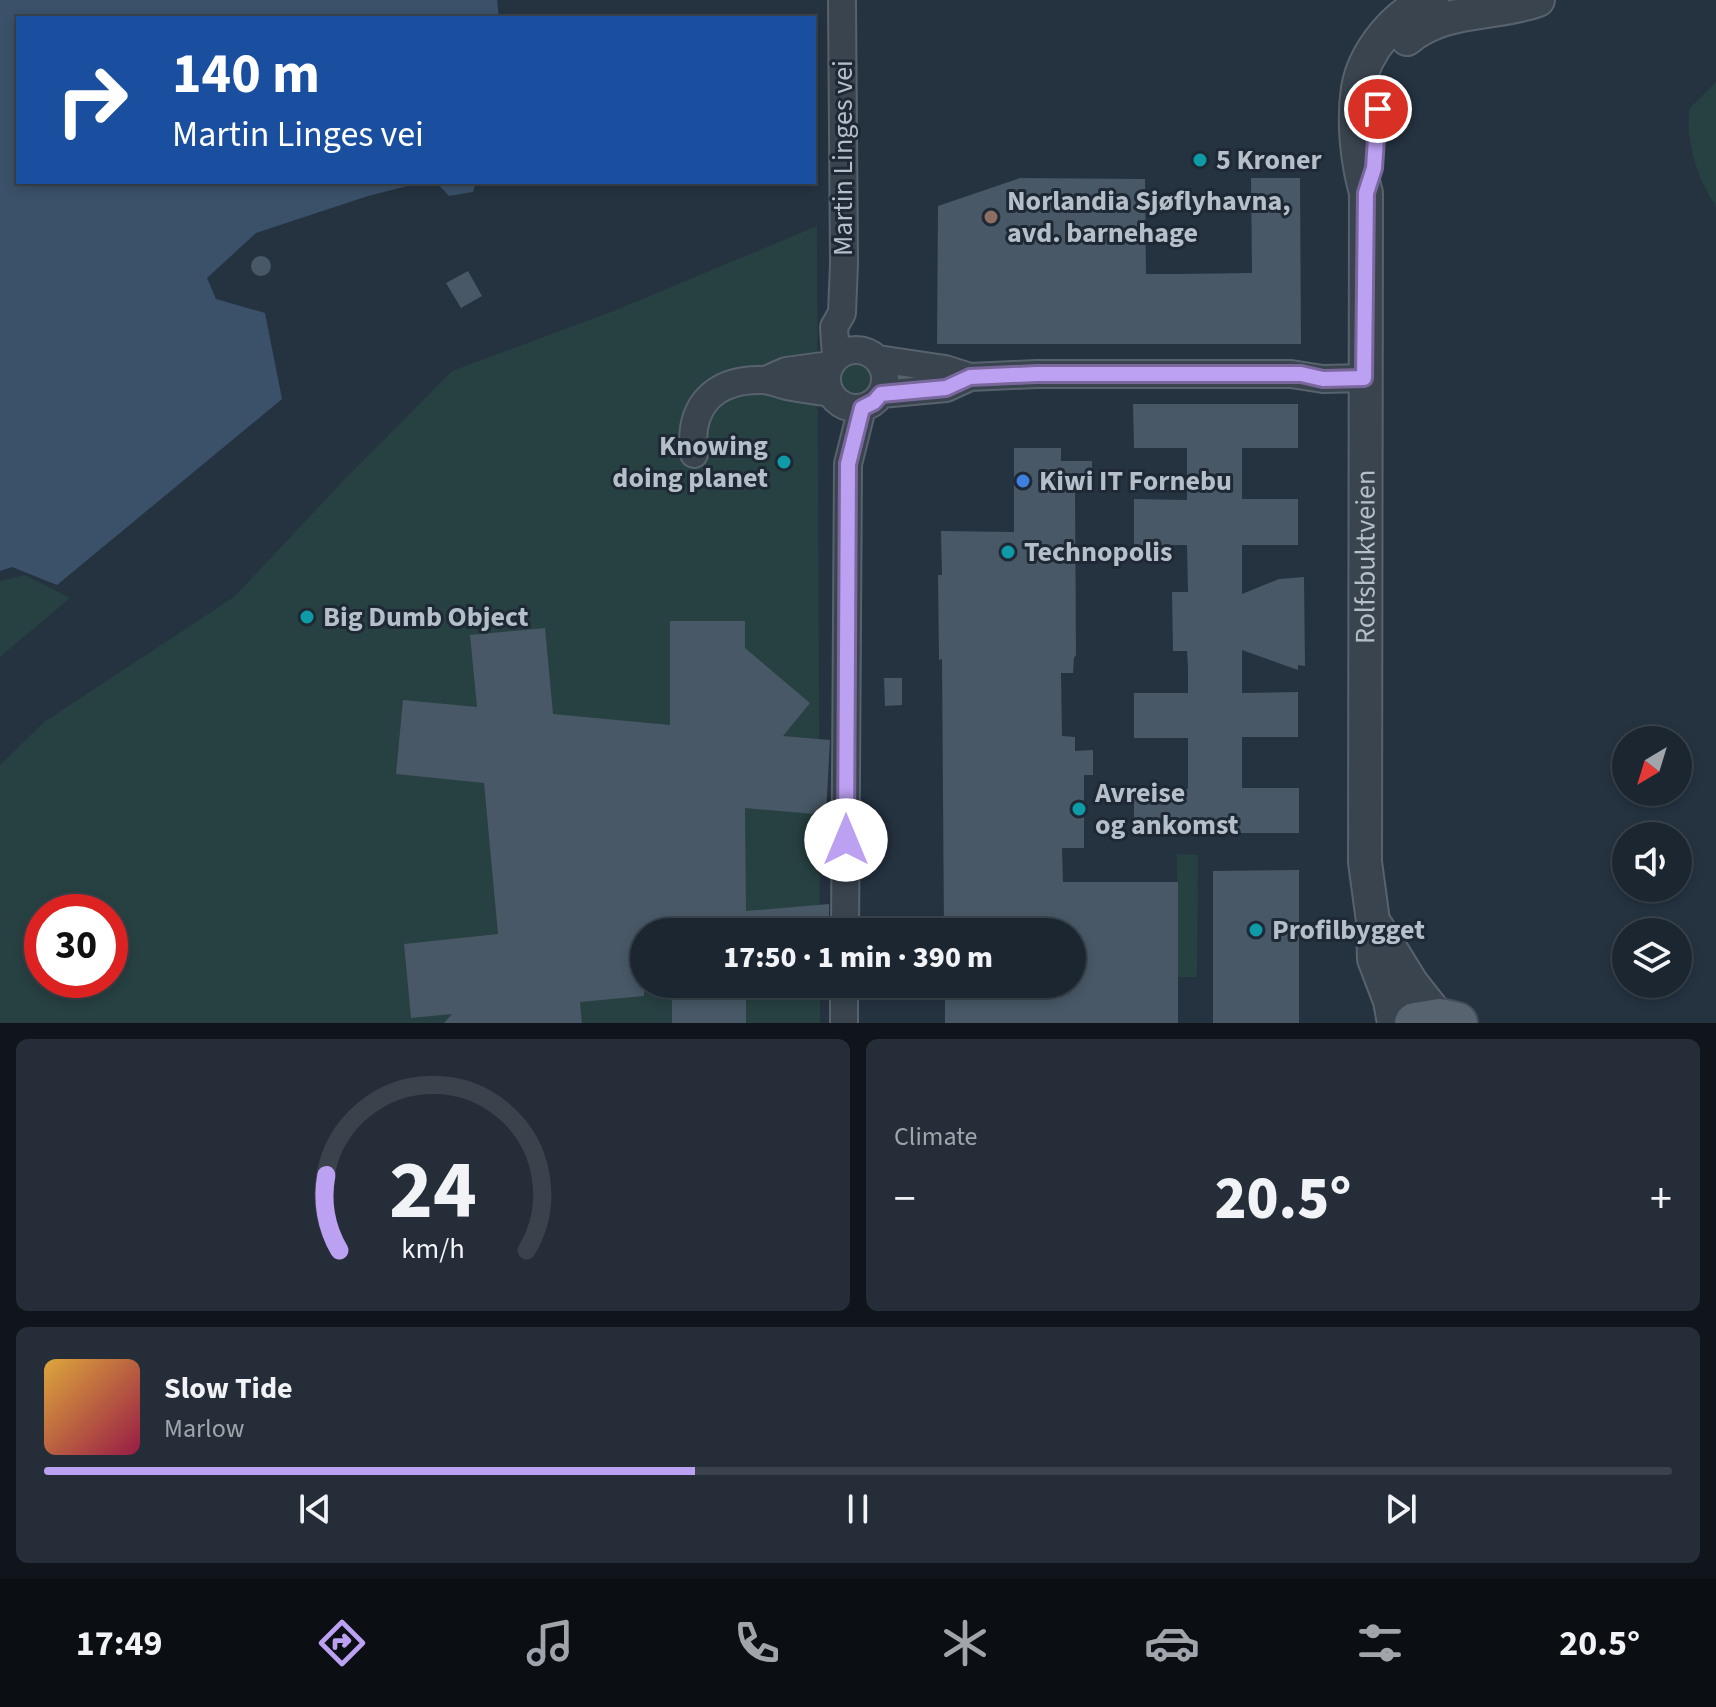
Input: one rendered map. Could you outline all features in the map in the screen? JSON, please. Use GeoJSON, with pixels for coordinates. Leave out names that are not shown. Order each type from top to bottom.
{"type":"FeatureCollection","features":[{"type":"Feature","properties":{"kind":"street","name":"Rolfsbuktveien"},"geometry":{"type":"LineString","coordinates":[[1394,1023],[1390,1001],[1374,959],[1364,836],[1366,193],[1359,168],[1358,87],[1378,44],[1391,28],[1415,8],[1432,0]]}},
{"type":"Feature","properties":{"kind":"street","name":"Rolfsbuktveien"},"geometry":{"type":"LineString","coordinates":[[1366,193],[1374,168],[1381,85],[1398,48],[1416,31],[1435,21],[1538,0]]}},
{"type":"Feature","properties":{"kind":"street","name":"Martin Linges vei"},"geometry":{"type":"LineString","coordinates":[[842,2],[842,313],[834,327],[851,358]]}},
{"type":"Feature","properties":{"kind":"street"},"geometry":{"type":"LineString","coordinates":[[694,454],[693,424],[708,398],[736,382],[766,380],[786,371],[851,358],[945,369],[970,377],[1036,374],[1301,374],[1323,379],[1364,378]]}},
{"type":"Feature","properties":{"kind":"street"},"geometry":{"type":"LineString","coordinates":[[851,358],[826,380],[853,400]]}},
{"type":"Feature","properties":{"kind":"street"},"geometry":{"type":"LineString","coordinates":[[845,918],[848,464],[853,400],[885,375],[851,358]]}},
{"type":"Feature","properties":{"kind":"street"},"geometry":{"type":"LineString","coordinates":[[766,380],[853,400],[946,388],[970,377]]}},
{"type":"Feature","properties":{"kind":"street","name":"Rolfsbuktveien"},"geometry":{"type":"LineString","coordinates":[[1373,921],[1437,1022]]}},
{"type":"Feature","properties":{"kind":"street"},"geometry":{"type":"LineString","coordinates":[[844,998],[844,1023]]}},
{"type":"Feature","properties":{"kind":"green space"},"geometry":{"type":"Polygon","coordinates":[[[1716,82],[1716,206],[1694,160],[1689,134],[1689,109],[1716,82]]]}},
{"type":"Feature","properties":{"kind":"green space"},"geometry":{"type":"Polygon","coordinates":[[[817,226],[820,918],[630,918],[630,998],[820,998],[820,1023],[0,1023],[0,765],[44,722],[234,597],[452,371],[616,310],[817,226]]]}},
{"type":"Feature","properties":{"kind":"green space"},"geometry":{"type":"Polygon","coordinates":[[[856,359],[871,365],[877,380],[871,395],[856,401],[841,395],[835,380],[841,365],[856,359]]]}},
{"type":"Feature","properties":{"kind":"green space"},"geometry":{"type":"Polygon","coordinates":[[[25,575],[70,598],[0,657],[0,581],[25,575]]]}},
{"type":"Feature","properties":{"kind":"green space"},"geometry":{"type":"Polygon","coordinates":[[[1177,854],[1198,855],[1197,977],[1178,977],[1177,854]]]}},
{"type":"Feature","properties":{"kind":"water"},"geometry":{"type":"Polygon","coordinates":[[[0,0],[497,0],[499,16],[16,16],[16,184],[415,184],[368,196],[256,233],[207,278],[216,299],[265,313],[282,399],[57,585],[12,567],[0,571],[0,0]]]}},
{"type":"Feature","properties":{"kind":"water"},"geometry":{"type":"Polygon","coordinates":[[[438,184],[475,184],[473,192],[449,196],[438,184]]]}},
{"type":"Feature","properties":{"kind":"building"},"geometry":{"type":"Polygon","coordinates":[[[1020,178],[1145,179],[1146,274],[1177,274],[1252,273],[1251,178],[1300,178],[1301,344],[937,344],[938,206],[1020,178]]]}},
{"type":"Feature","properties":{"kind":"building"},"geometry":{"type":"Polygon","coordinates":[[[261,256],[268,259],[271,266],[268,273],[261,276],[254,273],[251,266],[254,259],[261,256]]]}},
{"type":"Feature","properties":{"kind":"building"},"geometry":{"type":"Polygon","coordinates":[[[468,271],[482,296],[461,308],[446,283],[468,271]]]}},
{"type":"Feature","properties":{"kind":"building"},"geometry":{"type":"Polygon","coordinates":[[[1133,404],[1298,404],[1298,448],[1242,448],[1242,499],[1298,499],[1298,545],[1242,545],[1242,594],[1279,579],[1304,577],[1305,666],[1298,665],[1298,670],[1242,650],[1242,693],[1298,692],[1298,737],[1242,737],[1242,788],[1299,788],[1299,833],[1134,833],[1134,789],[1188,789],[1188,738],[1134,738],[1134,693],[1188,693],[1187,651],[1173,651],[1172,592],[1188,592],[1187,545],[1134,545],[1134,499],[1187,500],[1187,448],[1134,448],[1133,404]]]}},
{"type":"Feature","properties":{"kind":"building"},"geometry":{"type":"Polygon","coordinates":[[[1014,448],[1061,448],[1061,461],[1092,461],[1092,485],[1075,486],[1076,656],[1073,673],[1061,673],[1062,736],[1075,737],[1075,751],[1093,750],[1093,775],[1084,775],[1084,848],[1062,848],[1063,882],[1178,882],[1178,1023],[945,1023],[945,998],[1086,998],[1086,918],[944,918],[942,659],[939,660],[938,575],[942,575],[941,531],[1014,532],[1014,448]]]}},
{"type":"Feature","properties":{"kind":"building"},"geometry":{"type":"Polygon","coordinates":[[[670,621],[745,621],[745,648],[810,703],[783,736],[830,740],[826,815],[745,808],[746,911],[829,904],[829,918],[630,918],[630,997],[580,1002],[582,1023],[444,1023],[452,1014],[411,1018],[404,944],[498,934],[484,783],[396,774],[403,700],[477,707],[470,635],[545,628],[553,714],[670,725],[670,621]]]}},
{"type":"Feature","properties":{"kind":"building"},"geometry":{"type":"Polygon","coordinates":[[[884,678],[902,678],[902,705],[885,706],[884,678]]]}},
{"type":"Feature","properties":{"kind":"building","name":"Profilbygget"},"geometry":{"type":"Polygon","coordinates":[[[1299,870],[1299,1023],[1213,1023],[1213,871],[1299,870]]]}},
{"type":"Feature","properties":{"kind":"building"},"geometry":{"type":"Polygon","coordinates":[[[672,998],[746,998],[746,1023],[672,1023],[672,998]]]}},
{"type":"Feature","properties":{"kind":"place","name":"5 Kroner"},"geometry":{"type":"Point","coordinates":[1200,160]}},
{"type":"Feature","properties":{"kind":"place","name":"Norlandia Sjøflyhavna, avd. barnehage"},"geometry":{"type":"Point","coordinates":[991,217]}},
{"type":"Feature","properties":{"kind":"place","name":"Knowing doing planet"},"geometry":{"type":"Point","coordinates":[784,462]}},
{"type":"Feature","properties":{"kind":"place","name":"Kiwi IT Fornebu"},"geometry":{"type":"Point","coordinates":[1023,481]}},
{"type":"Feature","properties":{"kind":"place","name":"Technopolis"},"geometry":{"type":"Point","coordinates":[1008,552]}},
{"type":"Feature","properties":{"kind":"place","name":"Big Dumb Object"},"geometry":{"type":"Point","coordinates":[307,617]}},
{"type":"Feature","properties":{"kind":"place","name":"Avreise og ankomst"},"geometry":{"type":"Point","coordinates":[1079,809]}},
{"type":"Feature","properties":{"kind":"place","name":"Profilbygget"},"geometry":{"type":"Point","coordinates":[1256,930]}},
{"type":"Feature","properties":{"kind":"route"},"geometry":{"type":"LineString","coordinates":[[846,840],[848,464],[862,408],[881,394],[946,388],[970,377],[1036,374],[1301,374],[1323,379],[1364,378],[1366,193],[1374,168],[1378,109]]}}]}
